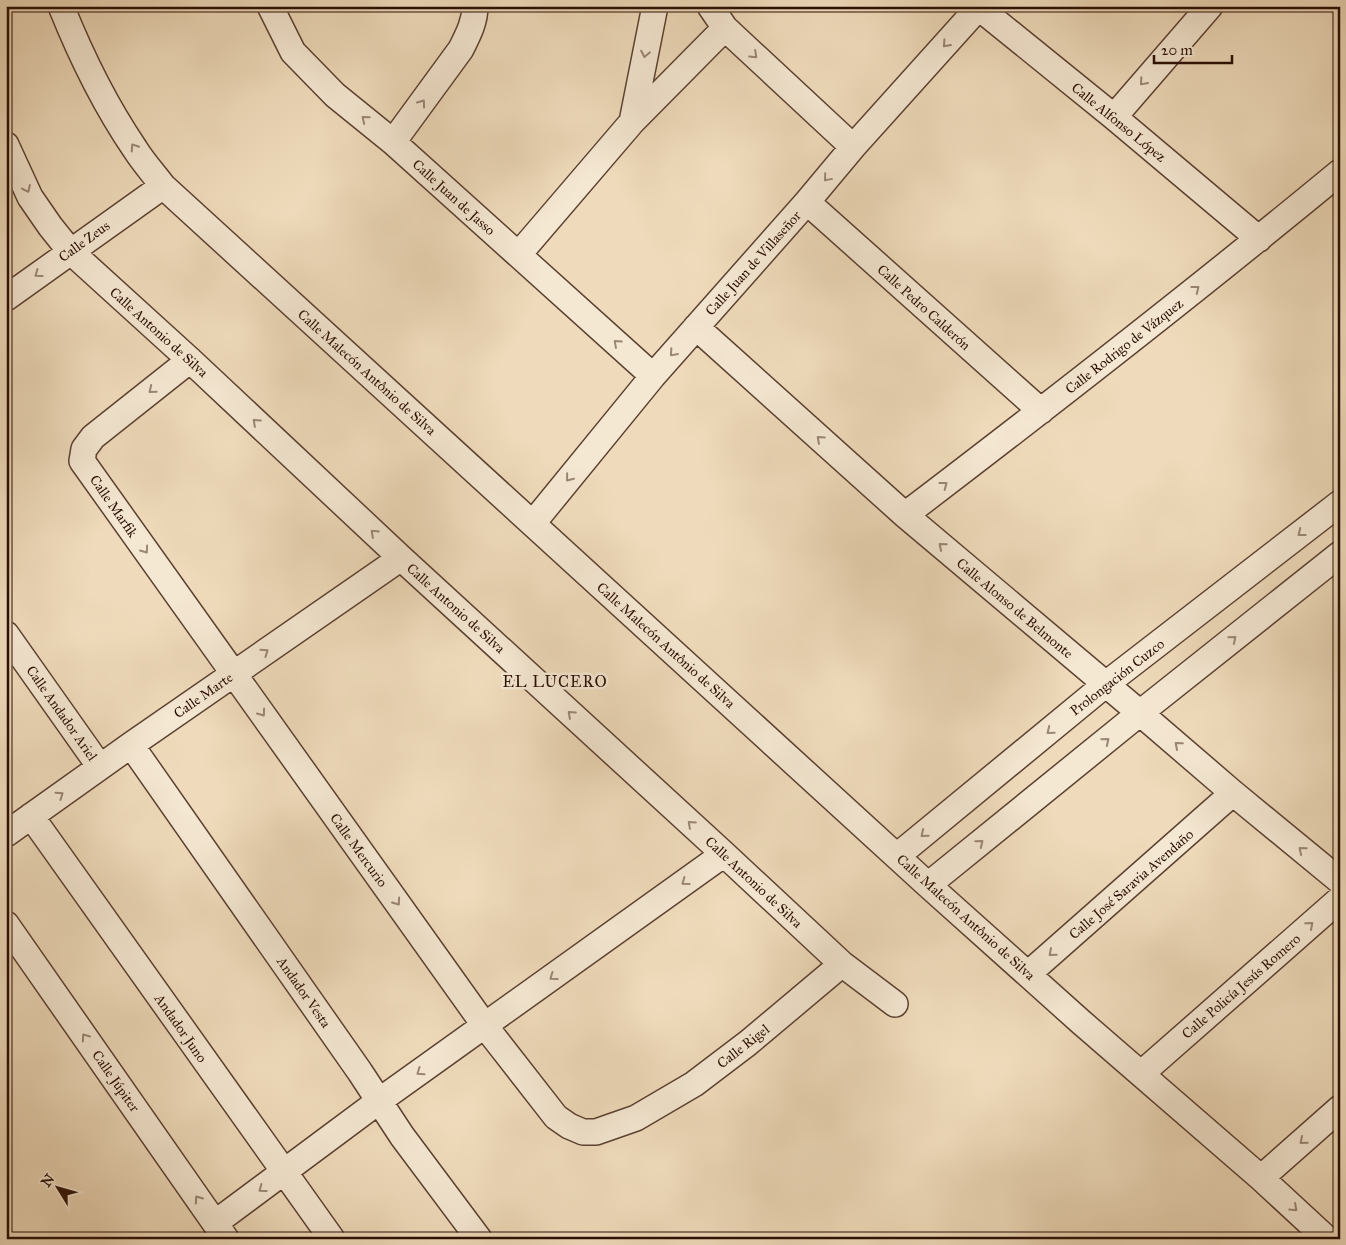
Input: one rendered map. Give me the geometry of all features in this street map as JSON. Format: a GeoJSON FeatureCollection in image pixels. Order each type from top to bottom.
{"type":"FeatureCollection","features":[{"type":"Feature","properties":{"kind":"street","name":"Calle Malecón Antônio de Silva"},"geometry":{"type":"LineString","coordinates":[[61,6],[77,47],[158,189],[533,522],[928,885],[1081,1022],[1261,1178],[1326,1239]]}},
{"type":"Feature","properties":{"kind":"street","name":"Calle Juan de Jasso"},"geometry":{"type":"LineString","coordinates":[[270,6],[293,52],[308,69],[335,95],[393,142],[519,254],[653,376]]}},
{"type":"Feature","properties":{"kind":"street"},"geometry":{"type":"LineString","coordinates":[[393,142],[460,49],[469,34],[475,16],[475,6]]}},
{"type":"Feature","properties":{"kind":"street"},"geometry":{"type":"LineString","coordinates":[[632,122],[655,6]]}},
{"type":"Feature","properties":{"kind":"street"},"geometry":{"type":"LineString","coordinates":[[710,6],[725,28],[853,147]]}},
{"type":"Feature","properties":{"kind":"street"},"geometry":{"type":"LineString","coordinates":[[1114,117],[1210,6]]}},
{"type":"Feature","properties":{"kind":"street","name":"Calle Alfonso López"},"geometry":{"type":"LineString","coordinates":[[978,7],[1114,117],[1259,239]]}},
{"type":"Feature","properties":{"kind":"street","name":"Calle Juan de Villaseñor"},"geometry":{"type":"LineString","coordinates":[[533,522],[653,376],[978,7]]}},
{"type":"Feature","properties":{"kind":"street"},"geometry":{"type":"LineString","coordinates":[[519,254],[632,122],[725,28]]}},
{"type":"Feature","properties":{"kind":"street","name":"Calle Antonio de Silva"},"geometry":{"type":"LineString","coordinates":[[6,144],[30,197],[50,226],[78,245],[190,360],[401,558],[842,964],[895,1004]]}},
{"type":"Feature","properties":{"kind":"street","name":"Calle Rodrigo de Vázquez"},"geometry":{"type":"LineString","coordinates":[[905,515],[1041,411],[1259,239],[1340,172]]}},
{"type":"Feature","properties":{"kind":"street","name":"Calle Zeus"},"geometry":{"type":"LineString","coordinates":[[6,298],[158,189]]}},
{"type":"Feature","properties":{"kind":"street","name":"Calle Pedro Calderón"},"geometry":{"type":"LineString","coordinates":[[807,202],[1041,411]]}},
{"type":"Feature","properties":{"kind":"street","name":"Calle Alonso de Belmonte"},"geometry":{"type":"LineString","coordinates":[[696,327],[905,515],[1233,793],[1340,881]]}},
{"type":"Feature","properties":{"kind":"street","name":"Calle Marfik"},"geometry":{"type":"LineString","coordinates":[[190,360],[93,438],[84,449],[82,461],[234,674]]}},
{"type":"Feature","properties":{"kind":"street","name":"Prolongación Cuzco"},"geometry":{"type":"LineString","coordinates":[[897,856],[1106,684],[1340,503]]}},
{"type":"Feature","properties":{"kind":"street"},"geometry":{"type":"LineString","coordinates":[[928,885],[1340,554]]}},
{"type":"Feature","properties":{"kind":"street","name":"Calle Marte"},"geometry":{"type":"LineString","coordinates":[[6,834],[401,558]]}},
{"type":"Feature","properties":{"kind":"street","name":"Calle Andador Ariel"},"geometry":{"type":"LineString","coordinates":[[6,634],[100,767]]}},
{"type":"Feature","properties":{"kind":"street","name":"Calle Mercurio"},"geometry":{"type":"LineString","coordinates":[[234,674],[485,1026],[556,1116],[569,1126],[583,1132],[596,1132],[636,1118]]}},
{"type":"Feature","properties":{"kind":"street","name":"Andador Vesta"},"geometry":{"type":"LineString","coordinates":[[131,745],[402,1136],[479,1239]]}},
{"type":"Feature","properties":{"kind":"street","name":"Calle José Saravia Avendaño"},"geometry":{"type":"LineString","coordinates":[[1028,974],[1233,793]]}},
{"type":"Feature","properties":{"kind":"street","name":"Andador Juno"},"geometry":{"type":"LineString","coordinates":[[31,816],[332,1239]]}},
{"type":"Feature","properties":{"kind":"street"},"geometry":{"type":"LineString","coordinates":[[220,1231],[284,1173],[379,1101],[724,854]]}},
{"type":"Feature","properties":{"kind":"street","name":"Calle Policía Jesús Romero"},"geometry":{"type":"LineString","coordinates":[[1142,1073],[1340,899]]}},
{"type":"Feature","properties":{"kind":"street","name":"Calle Júpiter"},"geometry":{"type":"LineString","coordinates":[[6,924],[220,1231]]}},
{"type":"Feature","properties":{"kind":"street","name":"Calle Rigel"},"geometry":{"type":"LineString","coordinates":[[636,1118],[702,1078],[748,1043],[842,964]]}},
{"type":"Feature","properties":{"kind":"street"},"geometry":{"type":"LineString","coordinates":[[1261,1178],[1340,1108]]}},
{"type":"Feature","properties":{"kind":"district","name":"EL LUCERO"},"geometry":{"type":"Point","coordinates":[555,681]}}]}
